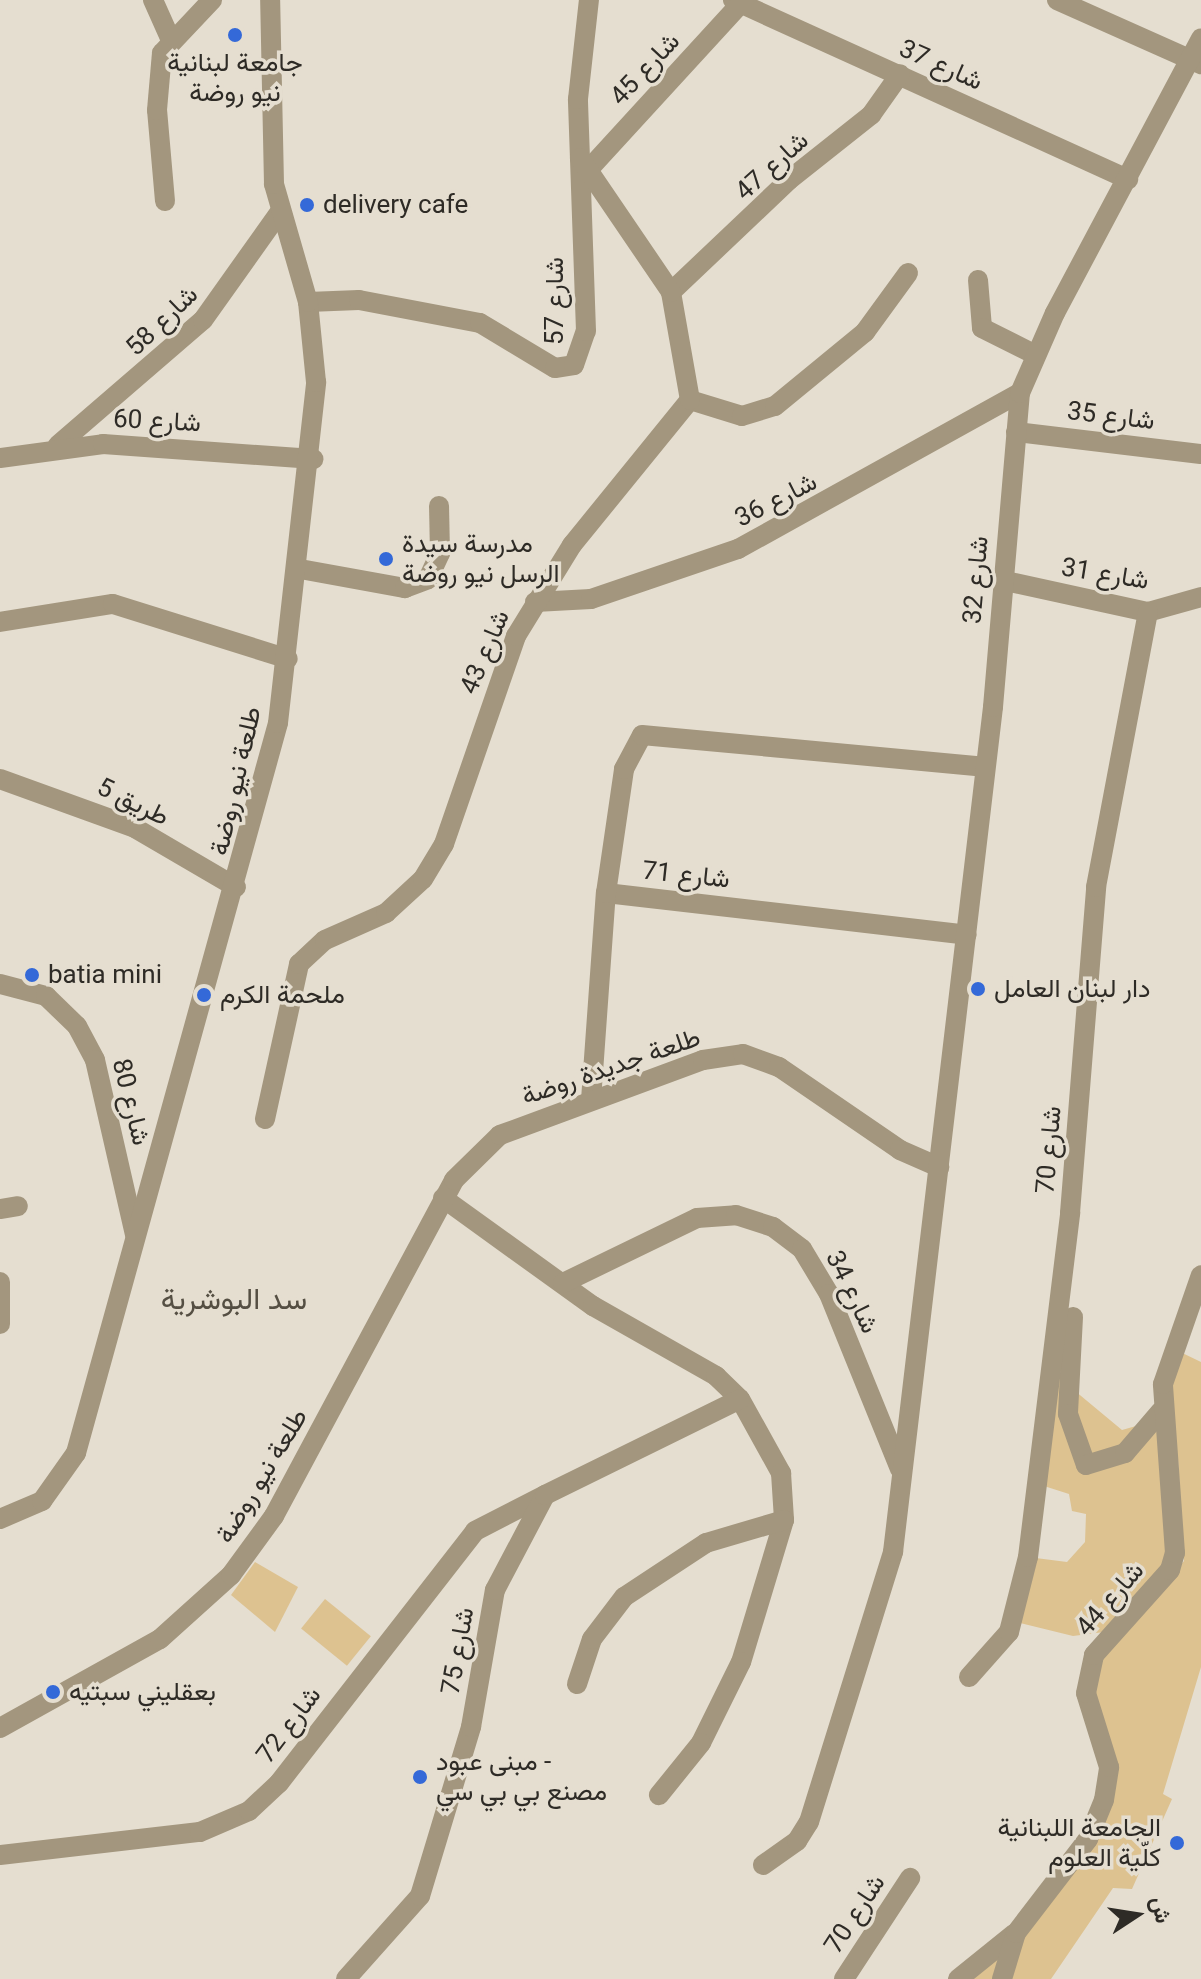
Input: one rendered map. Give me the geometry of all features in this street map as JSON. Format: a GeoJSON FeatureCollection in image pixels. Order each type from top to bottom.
{"type":"FeatureCollection","features":[{"type":"Feature","properties":{"kind":"street"},"geometry":{"type":"LineString","coordinates":[[153,0],[170,38],[157,110],[165,201]]}},
{"type":"Feature","properties":{"kind":"street"},"geometry":{"type":"LineString","coordinates":[[170,38],[212,0]]}},
{"type":"Feature","properties":{"kind":"street","name":"طلعة نيو روضة"},"geometry":{"type":"LineString","coordinates":[[0,1519],[42,1501],[76,1453],[236,887],[288,659],[313,459],[316,382],[308,302],[279,213],[270,0]]}},
{"type":"Feature","properties":{"kind":"street","name":"شارع 57"},"geometry":{"type":"LineString","coordinates":[[308,302],[359,300],[480,323],[544,363],[574,365],[586,331],[584,163],[589,0]]}},
{"type":"Feature","properties":{"kind":"street"},"geometry":{"type":"LineString","coordinates":[[1057,0],[1196,61]]}},
{"type":"Feature","properties":{"kind":"street","name":"شارع 45"},"geometry":{"type":"LineString","coordinates":[[584,163],[739,1]]}},
{"type":"Feature","properties":{"kind":"street","name":"شارع 37"},"geometry":{"type":"LineString","coordinates":[[739,1],[1128,179]]}},
{"type":"Feature","properties":{"kind":"street","name":"شارع 32"},"geometry":{"type":"LineString","coordinates":[[939,1167],[967,935],[1020,393],[1036,355],[1128,179],[1196,61],[1201,38]]}},
{"type":"Feature","properties":{"kind":"street","name":"شارع 47"},"geometry":{"type":"LineString","coordinates":[[671,292],[789,180],[871,115],[900,74]]}},
{"type":"Feature","properties":{"kind":"street"},"geometry":{"type":"LineString","coordinates":[[584,163],[671,292],[690,400],[742,416],[775,406],[865,332],[908,273]]}},
{"type":"Feature","properties":{"kind":"street","name":"شارع 58"},"geometry":{"type":"LineString","coordinates":[[58,445],[203,320],[279,213]]}},
{"type":"Feature","properties":{"kind":"street"},"geometry":{"type":"LineString","coordinates":[[978,280],[982,328],[1036,355]]}},
{"type":"Feature","properties":{"kind":"street","name":"شارع 36"},"geometry":{"type":"LineString","coordinates":[[535,602],[591,599],[738,549],[1020,393]]}},
{"type":"Feature","properties":{"kind":"street","name":"شارع 43"},"geometry":{"type":"LineString","coordinates":[[265,1119],[299,964],[325,940],[386,913],[423,879],[454,815],[499,673],[535,602],[690,400]]}},
{"type":"Feature","properties":{"kind":"street","name":"شارع 35"},"geometry":{"type":"LineString","coordinates":[[1016,432],[1201,454]]}},
{"type":"Feature","properties":{"kind":"street","name":"شارع 60"},"geometry":{"type":"LineString","coordinates":[[0,458],[58,445],[313,459]]}},
{"type":"Feature","properties":{"kind":"street"},"geometry":{"type":"LineString","coordinates":[[300,569],[405,588],[428,579],[440,553],[439,506]]}},
{"type":"Feature","properties":{"kind":"street","name":"شارع 31"},"geometry":{"type":"LineString","coordinates":[[1001,580],[1148,612],[1201,597]]}},
{"type":"Feature","properties":{"kind":"street"},"geometry":{"type":"LineString","coordinates":[[0,622],[113,604],[288,659]]}},
{"type":"Feature","properties":{"kind":"street","name":"شارع 70"},"geometry":{"type":"LineString","coordinates":[[969,1677],[1009,1632],[1028,1557],[1070,1213],[1096,887],[1148,612]]}},
{"type":"Feature","properties":{"kind":"street"},"geometry":{"type":"LineString","coordinates":[[606,893],[624,769],[642,735],[984,767]]}},
{"type":"Feature","properties":{"kind":"street","name":"طريق 5"},"geometry":{"type":"LineString","coordinates":[[0,779],[123,822],[236,887]]}},
{"type":"Feature","properties":{"kind":"street","name":"شارع 71"},"geometry":{"type":"LineString","coordinates":[[591,1100],[606,893],[967,935]]}},
{"type":"Feature","properties":{"kind":"street","name":"شارع 80"},"geometry":{"type":"LineString","coordinates":[[0,984],[46,996],[77,1026],[95,1060],[135,1237]]}},
{"type":"Feature","properties":{"kind":"street","name":"طلعة جديدة روضة"},"geometry":{"type":"LineString","coordinates":[[443,1198],[500,1135],[703,1060],[743,1054],[779,1067],[900,1150],[939,1167]]}},
{"type":"Feature","properties":{"kind":"street","name":"شارع 34"},"geometry":{"type":"LineString","coordinates":[[763,1865],[788,1850],[809,1822],[841,1734],[890,1566],[939,1167]]}},
{"type":"Feature","properties":{"kind":"street"},"geometry":{"type":"LineString","coordinates":[[443,1198],[563,1283],[716,1376],[740,1399],[781,1473],[784,1520],[741,1662],[701,1743],[659,1795]]}},
{"type":"Feature","properties":{"kind":"street","name":"طلعة نيو روضة"},"geometry":{"type":"LineString","coordinates":[[0,1728],[160,1639],[231,1575],[288,1491],[443,1198]]}},
{"type":"Feature","properties":{"kind":"street","name":"شارع 34"},"geometry":{"type":"LineString","coordinates":[[563,1283],[697,1218],[736,1215],[773,1227],[802,1249],[829,1294],[900,1469]]}},
{"type":"Feature","properties":{"kind":"street","name":"شارع 44"},"geometry":{"type":"LineString","coordinates":[[1002,1979],[1016,1933],[1088,1839],[1104,1800],[1109,1767],[1086,1693],[1094,1655],[1170,1570],[1175,1553],[1161,1411],[1168,1364],[1201,1275]]}},
{"type":"Feature","properties":{"kind":"street"},"geometry":{"type":"LineString","coordinates":[[0,1282],[0,1324]]}},
{"type":"Feature","properties":{"kind":"street"},"geometry":{"type":"LineString","coordinates":[[1073,1317],[1068,1414],[1086,1465],[1125,1453],[1161,1411]]}},
{"type":"Feature","properties":{"kind":"street"},"geometry":{"type":"LineString","coordinates":[[714,1412],[716,1376]]}},
{"type":"Feature","properties":{"kind":"street"},"geometry":{"type":"LineString","coordinates":[[545,1495],[740,1399]]}},
{"type":"Feature","properties":{"kind":"street","name":"شارع 72"},"geometry":{"type":"LineString","coordinates":[[0,1855],[200,1832],[249,1811],[475,1531],[545,1495]]}},
{"type":"Feature","properties":{"kind":"street","name":"شارع 75"},"geometry":{"type":"LineString","coordinates":[[346,1979],[420,1896],[471,1727],[495,1590],[545,1495]]}},
{"type":"Feature","properties":{"kind":"street"},"geometry":{"type":"LineString","coordinates":[[577,1684],[592,1639],[624,1597],[706,1543],[784,1520]]}},
{"type":"Feature","properties":{"kind":"street","name":"شارع 70"},"geometry":{"type":"LineString","coordinates":[[844,1979],[910,1878]]}},
{"type":"Feature","properties":{"kind":"street"},"geometry":{"type":"LineString","coordinates":[[958,1979],[1016,1933]]}},
{"type":"Feature","properties":{"kind":"shaded area"},"geometry":{"type":"Polygon","coordinates":[[[1174,1349],[1201,1362],[1201,1667],[1163,1794],[1172,1799],[1132,1889],[1113,1888],[1051,1979],[961,1979],[1021,1936],[1097,1823],[1100,1753],[1079,1700],[1098,1658],[1184,1561],[1178,1459],[1167,1455],[1171,1558],[1104,1632],[1073,1636],[1016,1622],[1028,1557],[1067,1562],[1085,1542],[1086,1514],[1072,1511],[1069,1494],[1044,1486],[1051,1371],[1122,1430],[1157,1420],[1174,1349]]]}},
{"type":"Feature","properties":{"kind":"shaded area"},"geometry":{"type":"Polygon","coordinates":[[[255,1562],[298,1587],[275,1632],[231,1595],[255,1562]]]}},
{"type":"Feature","properties":{"kind":"shaded area"},"geometry":{"type":"Polygon","coordinates":[[[325,1599],[371,1636],[347,1666],[301,1629],[325,1599]]]}},
{"type":"Feature","properties":{"kind":"place","name":"جامعة لبنانية نيو روضة"},"geometry":{"type":"Point","coordinates":[235,35]}},
{"type":"Feature","properties":{"kind":"place","name":"delivery cafe"},"geometry":{"type":"Point","coordinates":[307,205]}},
{"type":"Feature","properties":{"kind":"place","name":"مدرسة سيدة الرسل نيو روضة"},"geometry":{"type":"Point","coordinates":[386,559]}},
{"type":"Feature","properties":{"kind":"place","name":"batia mini"},"geometry":{"type":"Point","coordinates":[32,975]}},
{"type":"Feature","properties":{"kind":"place","name":"دار لبنان العامل"},"geometry":{"type":"Point","coordinates":[978,989]}},
{"type":"Feature","properties":{"kind":"place","name":"ملحمة الكرم"},"geometry":{"type":"Point","coordinates":[204,995]}},
{"type":"Feature","properties":{"kind":"place","name":"بعقليني سبتيه"},"geometry":{"type":"Point","coordinates":[53,1692]}},
{"type":"Feature","properties":{"kind":"place","name":"مبنى عبود - مصنع بي بي سي"},"geometry":{"type":"Point","coordinates":[420,1777]}},
{"type":"Feature","properties":{"kind":"place","name":"الجامعة اللبنانية كلّية العلوم"},"geometry":{"type":"Point","coordinates":[1177,1843]}},
{"type":"Feature","properties":{"kind":"district","name":"سد البوشرية"},"geometry":{"type":"Point","coordinates":[234,1299]}}]}
